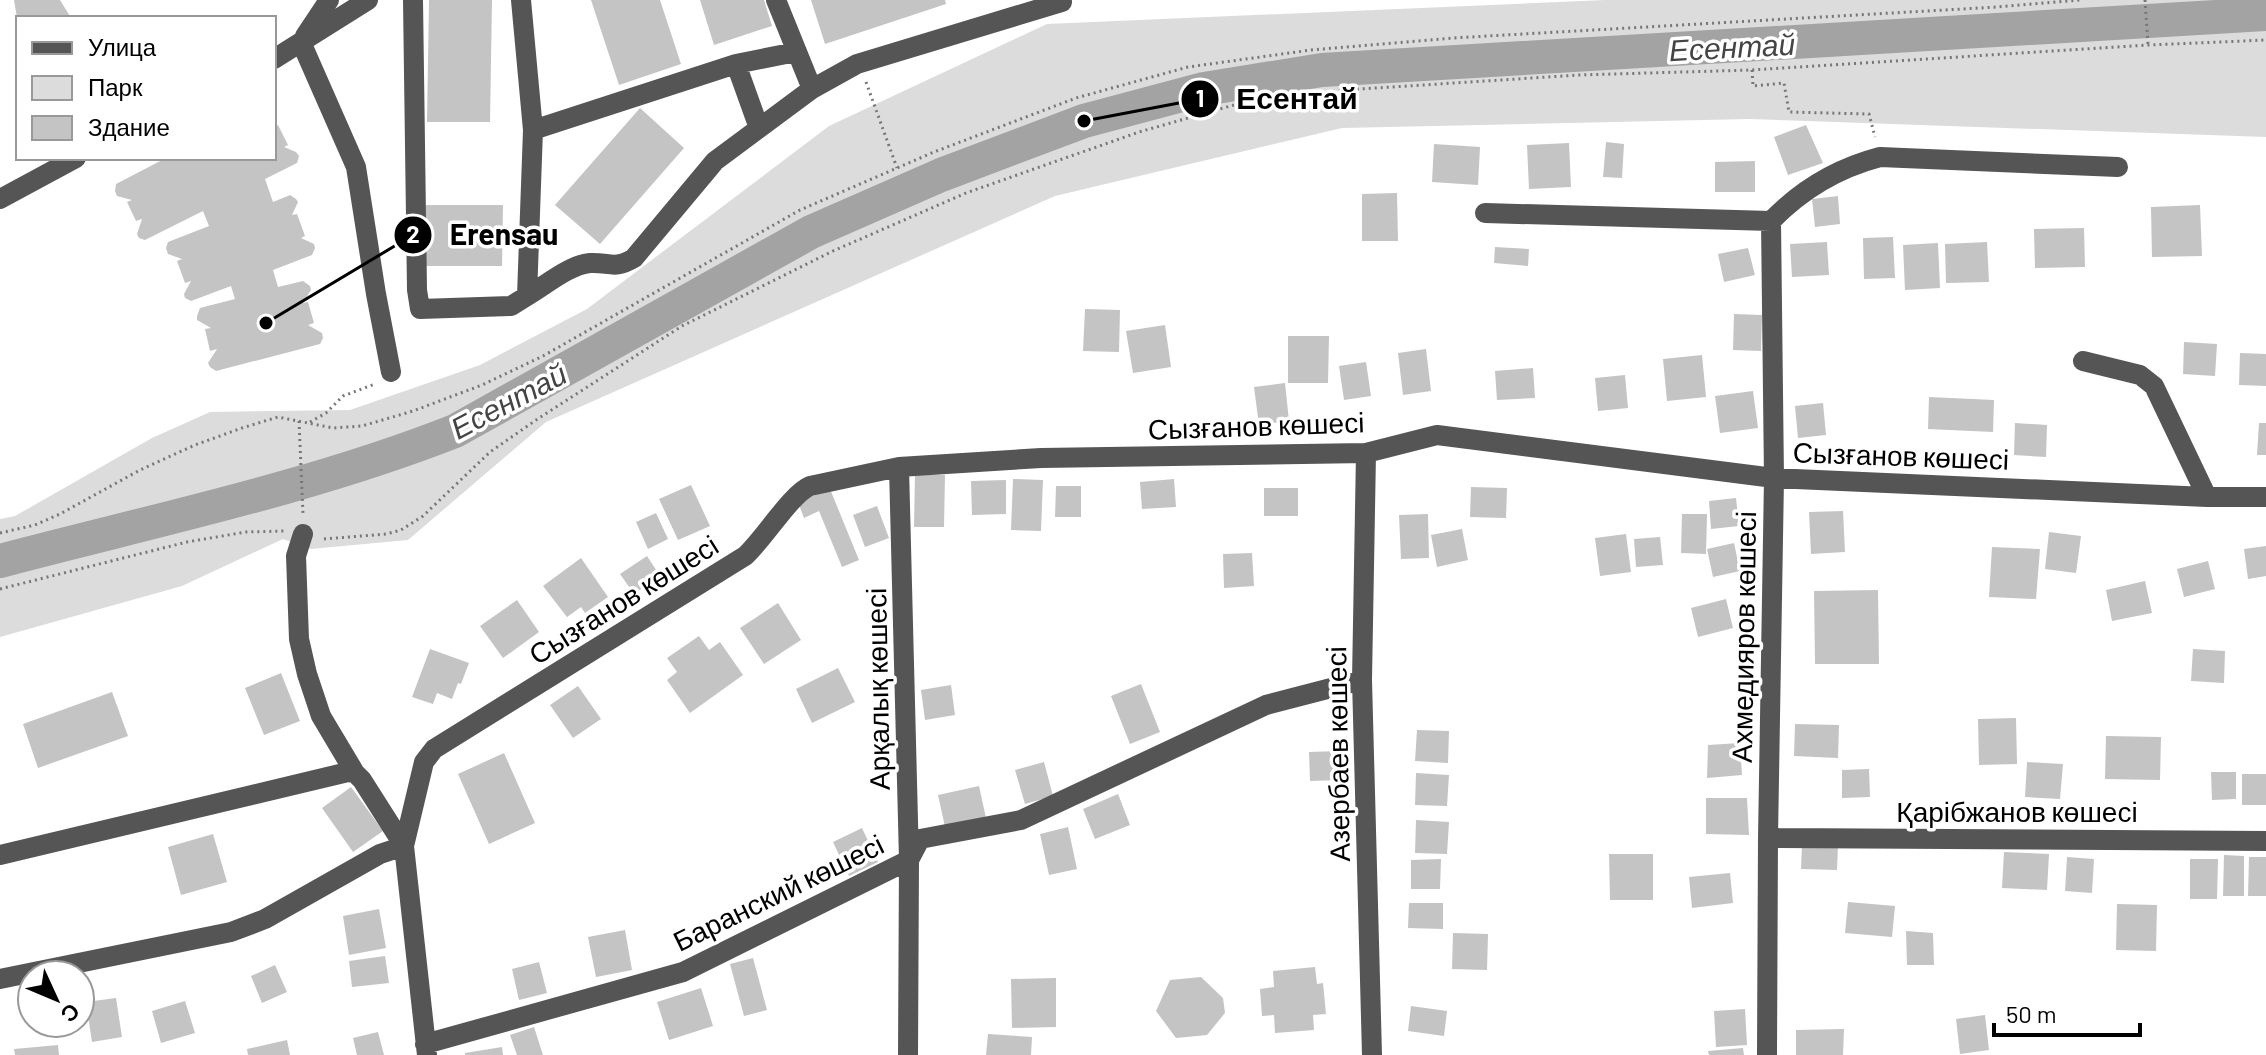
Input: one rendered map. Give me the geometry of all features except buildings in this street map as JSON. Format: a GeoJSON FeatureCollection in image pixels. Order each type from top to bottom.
{"type":"FeatureCollection","features":[{"type":"Feature","properties":{"kind":"street"},"geometry":{"type":"LineString","coordinates":[[301,42],[329,0]]}},
{"type":"Feature","properties":{"kind":"street"},"geometry":{"type":"LineString","coordinates":[[276,58],[368,0]]}},
{"type":"Feature","properties":{"kind":"street"},"geometry":{"type":"LineString","coordinates":[[413,0],[417,290],[420,309],[511,306],[574,268],[589,263],[622,266],[634,258],[715,161],[812,89],[857,64],[1062,1]]}},
{"type":"Feature","properties":{"kind":"street"},"geometry":{"type":"LineString","coordinates":[[521,0],[533,130],[527,296]]}},
{"type":"Feature","properties":{"kind":"street"},"geometry":{"type":"LineString","coordinates":[[776,0],[812,89]]}},
{"type":"Feature","properties":{"kind":"street"},"geometry":{"type":"LineString","coordinates":[[301,42],[356,167],[391,372]]}},
{"type":"Feature","properties":{"kind":"street"},"geometry":{"type":"LineString","coordinates":[[533,130],[736,64],[796,52]]}},
{"type":"Feature","properties":{"kind":"street"},"geometry":{"type":"LineString","coordinates":[[736,64],[759,128]]}},
{"type":"Feature","properties":{"kind":"street"},"geometry":{"type":"LineString","coordinates":[[1485,213],[1771,221],[1803,192],[1825,179],[1845,168],[1880,157],[2118,167]]}},
{"type":"Feature","properties":{"kind":"street"},"geometry":{"type":"LineString","coordinates":[[0,199],[72,160]]}},
{"type":"Feature","properties":{"kind":"street","name":"Ахмедияров көшесі"},"geometry":{"type":"LineString","coordinates":[[1767,1055],[1774,478],[1771,221]]}},
{"type":"Feature","properties":{"kind":"street"},"geometry":{"type":"LineString","coordinates":[[2083,361],[2140,375],[2154,386],[2207,497]]}},
{"type":"Feature","properties":{"kind":"street","name":"Сызғанов көшесі"},"geometry":{"type":"LineString","coordinates":[[404,846],[424,762],[434,749],[745,556],[804,489],[899,467],[1041,458],[1366,453],[1437,435],[1774,478],[2266,497]]}},
{"type":"Feature","properties":{"kind":"street","name":"Азербаев көшесі"},"geometry":{"type":"LineString","coordinates":[[1366,453],[1362,680],[1372,1055]]}},
{"type":"Feature","properties":{"kind":"street","name":"Арқалық көшесі"},"geometry":{"type":"LineString","coordinates":[[899,467],[909,860],[908,1055]]}},
{"type":"Feature","properties":{"kind":"street"},"geometry":{"type":"LineString","coordinates":[[303,534],[296,556],[299,639],[307,674],[321,716],[404,846],[426,1049]]}},
{"type":"Feature","properties":{"kind":"street","name":"Баранский көшесі"},"geometry":{"type":"LineString","coordinates":[[426,1049],[683,972],[909,860],[920,839],[1021,820],[1266,705],[1362,680]]}},
{"type":"Feature","properties":{"kind":"street"},"geometry":{"type":"LineString","coordinates":[[0,855],[348,772],[355,773]]}},
{"type":"Feature","properties":{"kind":"street","name":"Қарібжанов көшесі"},"geometry":{"type":"LineString","coordinates":[[1768,838],[2266,841]]}},
{"type":"Feature","properties":{"kind":"street"},"geometry":{"type":"LineString","coordinates":[[0,979],[231,932],[265,919],[380,854],[404,846]]}},
{"type":"Feature","properties":{"kind":"path"},"geometry":{"type":"LineString","coordinates":[[0,533],[35,525],[60,514],[140,470],[195,445],[278,417],[333,428],[362,426],[482,385],[543,356],[800,210],[897,168],[1076,98],[1188,67],[1311,50],[1453,38],[2080,0]]}},
{"type":"Feature","properties":{"kind":"path"},"geometry":{"type":"LineString","coordinates":[[2145,0],[2148,45]]}},
{"type":"Feature","properties":{"kind":"path"},"geometry":{"type":"LineString","coordinates":[[0,589],[187,542],[246,532],[280,530],[316,539],[401,530],[423,516],[490,452],[682,326],[833,251],[966,193],[1139,132],[1248,101],[1345,90],[1579,75],[1752,70],[2266,40]]}},
{"type":"Feature","properties":{"kind":"path"},"geometry":{"type":"LineString","coordinates":[[857,64],[897,168]]}},
{"type":"Feature","properties":{"kind":"path"},"geometry":{"type":"LineString","coordinates":[[1752,70],[1753,86],[1784,83],[1789,112],[1869,114],[1880,157]]}},
{"type":"Feature","properties":{"kind":"path"},"geometry":{"type":"LineString","coordinates":[[309,422],[326,413],[343,396],[375,385],[391,372]]}},
{"type":"Feature","properties":{"kind":"path"},"geometry":{"type":"LineString","coordinates":[[299,420],[302,509]]}},
{"type":"Feature","properties":{"kind":"green space"},"geometry":{"type":"Polygon","coordinates":[[[1605,0],[2266,0],[2266,137],[1749,119],[1342,128],[1055,196],[546,422],[408,540],[311,549],[283,539],[182,586],[0,637],[0,519],[15,516],[152,438],[210,412],[350,410],[480,365],[587,309],[829,126],[1047,24],[1605,0]]]}},
{"type":"Feature","properties":{"kind":"waterway","name":"Есентай"},"geometry":{"type":"LineString","coordinates":[[0,561],[287,487],[455,431],[811,232],[941,175],[1084,121],[1204,89],[1322,70],[2266,14]]}},
{"type":"Feature","properties":{"kind":"place","name":"Есентай"},"geometry":{"type":"Point","coordinates":[1084,121]}},
{"type":"Feature","properties":{"kind":"place","name":"Erensau"},"geometry":{"type":"Point","coordinates":[266,323]}}]}
